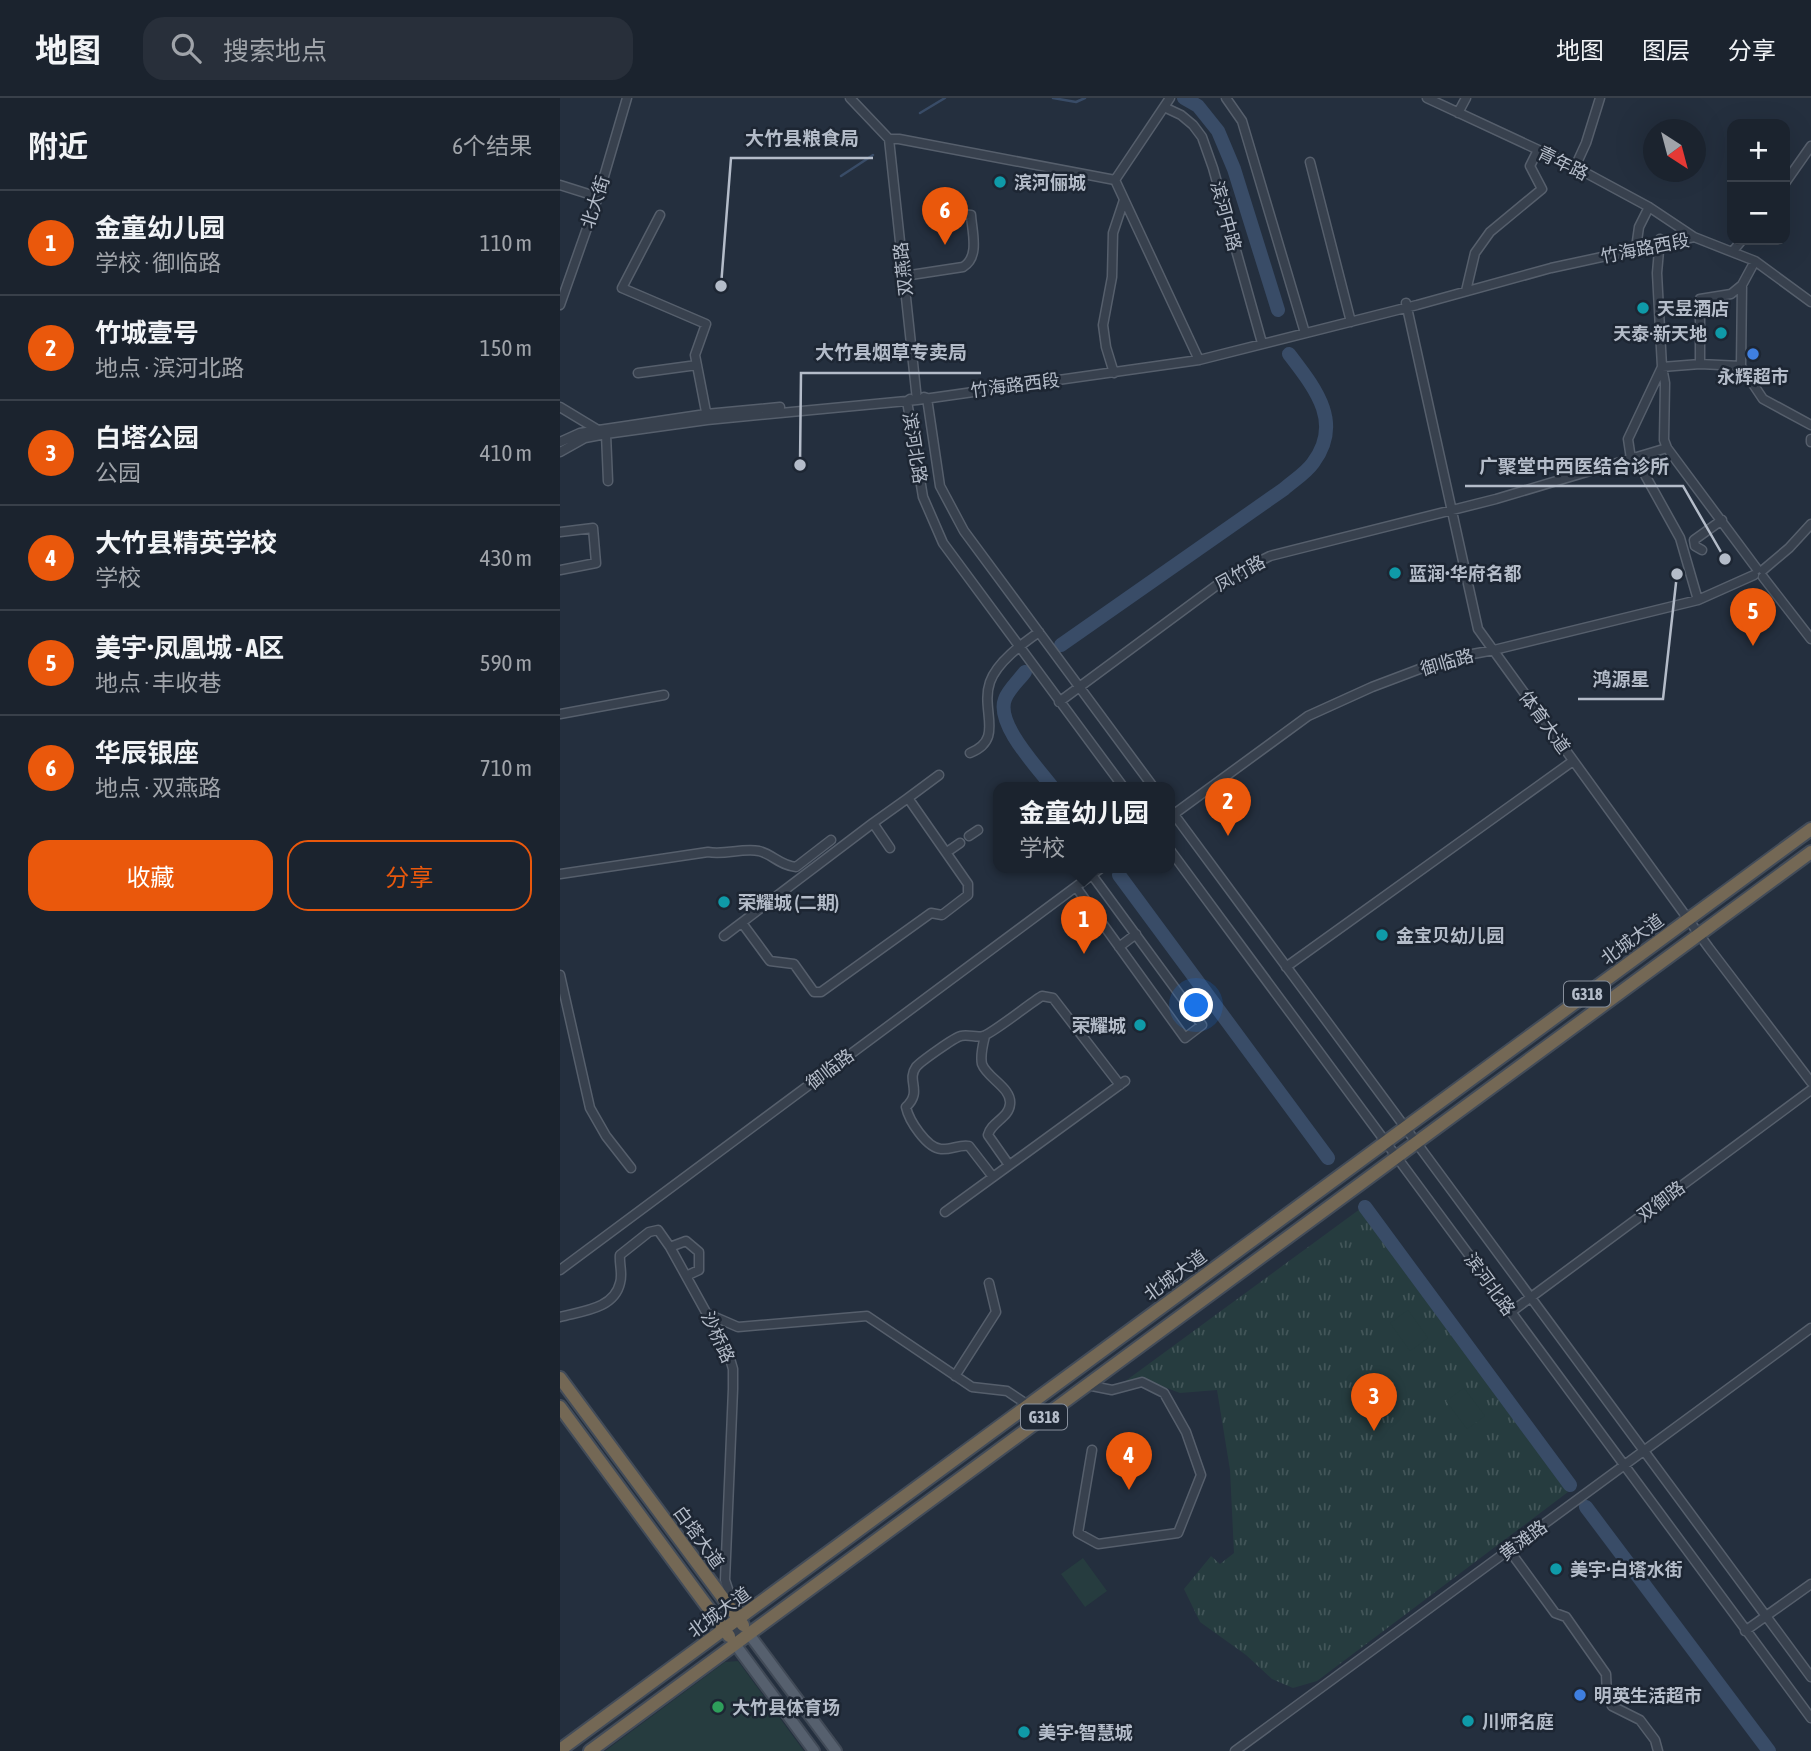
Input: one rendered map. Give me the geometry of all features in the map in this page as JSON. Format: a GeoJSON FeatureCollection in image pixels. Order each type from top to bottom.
{"type":"FeatureCollection","features":[{"type":"Feature","properties":{"kind":"highway","name":"北城大道"},"geometry":{"type":"LineString","coordinates":[[560,1750],[1811,829]]}},
{"type":"Feature","properties":{"kind":"highway","name":"北城大道"},"geometry":{"type":"LineString","coordinates":[[590,1751],[1811,852]]}},
{"type":"Feature","properties":{"kind":"highway","name":"白塔大道"},"geometry":{"type":"LineString","coordinates":[[560,1378],[750,1634]]}},
{"type":"Feature","properties":{"kind":"highway","name":"白塔大道"},"geometry":{"type":"LineString","coordinates":[[560,1407],[735,1644]]}},
{"type":"Feature","properties":{"kind":"main road","name":"白塔大道"},"geometry":{"type":"LineString","coordinates":[[750,1634],[836,1751]]}},
{"type":"Feature","properties":{"kind":"main road","name":"白塔大道"},"geometry":{"type":"LineString","coordinates":[[735,1644],[814,1751]]}},
{"type":"Feature","properties":{"kind":"street","name":"北大街"},"geometry":{"type":"LineString","coordinates":[[560,305],[598,197],[627,98]]}},
{"type":"Feature","properties":{"kind":"street"},"geometry":{"type":"LineString","coordinates":[[850,98],[889,139],[1115,180]]}},
{"type":"Feature","properties":{"kind":"street"},"geometry":{"type":"LineString","coordinates":[[1115,180],[1170,98]]}},
{"type":"Feature","properties":{"kind":"street"},"geometry":{"type":"LineString","coordinates":[[1226,98],[1242,121],[1304,331]]}},
{"type":"Feature","properties":{"kind":"street","name":"青年路"},"geometry":{"type":"LineString","coordinates":[[1427,98],[1574,167],[1649,207],[1691,235]]}},
{"type":"Feature","properties":{"kind":"street"},"geometry":{"type":"LineString","coordinates":[[1458,113],[1466,98]]}},
{"type":"Feature","properties":{"kind":"street"},"geometry":{"type":"LineString","coordinates":[[1574,167],[1590,132],[1600,98]]}},
{"type":"Feature","properties":{"kind":"street","name":"滨河中路"},"geometry":{"type":"LineString","coordinates":[[1164,107],[1193,124],[1202,137],[1213,167],[1261,341]]}},
{"type":"Feature","properties":{"kind":"street","name":"双燕路"},"geometry":{"type":"LineString","coordinates":[[889,139],[917,397]]}},
{"type":"Feature","properties":{"kind":"street"},"geometry":{"type":"LineString","coordinates":[[1786,182],[1811,146]]}},
{"type":"Feature","properties":{"kind":"street"},"geometry":{"type":"LineString","coordinates":[[1467,288],[1475,253],[1490,232],[1542,189],[1530,166],[1538,150]]}},
{"type":"Feature","properties":{"kind":"street"},"geometry":{"type":"LineString","coordinates":[[1310,162],[1351,319]]}},
{"type":"Feature","properties":{"kind":"street"},"geometry":{"type":"LineString","coordinates":[[1115,180],[1198,357]]}},
{"type":"Feature","properties":{"kind":"street"},"geometry":{"type":"LineString","coordinates":[[560,185],[598,197]]}},
{"type":"Feature","properties":{"kind":"street"},"geometry":{"type":"LineString","coordinates":[[1114,371],[1105,347],[1103,325],[1112,277],[1113,233],[1125,200]]}},
{"type":"Feature","properties":{"kind":"street"},"geometry":{"type":"LineString","coordinates":[[1636,246],[1639,227],[1649,207]]}},
{"type":"Feature","properties":{"kind":"street"},"geometry":{"type":"LineString","coordinates":[[904,276],[968,264],[974,257],[971,215],[958,214]]}},
{"type":"Feature","properties":{"kind":"street"},"geometry":{"type":"LineString","coordinates":[[660,215],[622,288],[706,324],[695,355],[707,417]]}},
{"type":"Feature","properties":{"kind":"street","name":"竹海路西段"},"geometry":{"type":"LineString","coordinates":[[927,398],[1198,357],[1636,246],[1691,235],[1755,261],[1811,302]]}},
{"type":"Feature","properties":{"kind":"street"},"geometry":{"type":"LineString","coordinates":[[1660,241],[1657,274],[1665,383],[1664,440],[1667,448],[1811,639]]}},
{"type":"Feature","properties":{"kind":"street"},"geometry":{"type":"LineString","coordinates":[[1733,251],[1738,245]]}},
{"type":"Feature","properties":{"kind":"street"},"geometry":{"type":"LineString","coordinates":[[1700,364],[1700,299],[1731,294],[1742,285],[1755,261]]}},
{"type":"Feature","properties":{"kind":"street"},"geometry":{"type":"LineString","coordinates":[[1742,285],[1741,366],[1763,399],[1811,425]]}},
{"type":"Feature","properties":{"kind":"street","name":"体育大道"},"geometry":{"type":"LineString","coordinates":[[1406,305],[1478,629],[1699,934],[1811,1082]]}},
{"type":"Feature","properties":{"kind":"street"},"geometry":{"type":"LineString","coordinates":[[1662,367],[1700,364],[1741,366]]}},
{"type":"Feature","properties":{"kind":"street"},"geometry":{"type":"LineString","coordinates":[[638,373],[696,365]]}},
{"type":"Feature","properties":{"kind":"street"},"geometry":{"type":"LineString","coordinates":[[1662,367],[1628,439],[1633,458],[1680,538],[1698,600]]}},
{"type":"Feature","properties":{"kind":"street","name":"竹海路西段"},"geometry":{"type":"LineString","coordinates":[[560,442],[580,433],[707,417],[917,397],[1114,371]]}},
{"type":"Feature","properties":{"kind":"street","name":"滨河北路"},"geometry":{"type":"LineString","coordinates":[[1119,782],[943,543],[923,497],[907,401],[917,397],[927,398],[940,486],[964,531],[1150,782]]}},
{"type":"Feature","properties":{"kind":"street","name":"竹海路西段"},"geometry":{"type":"LineString","coordinates":[[707,417],[907,401]]}},
{"type":"Feature","properties":{"kind":"street"},"geometry":{"type":"LineString","coordinates":[[560,407],[602,432],[608,481]]}},
{"type":"Feature","properties":{"kind":"street","name":"竹海路西段"},"geometry":{"type":"LineString","coordinates":[[560,452],[602,432]]}},
{"type":"Feature","properties":{"kind":"street","name":"凤竹路"},"geometry":{"type":"LineString","coordinates":[[1059,702],[1228,577],[1270,556],[1452,510],[1667,448]]}},
{"type":"Feature","properties":{"kind":"street"},"geometry":{"type":"LineString","coordinates":[[1680,538],[1694,540],[1721,520]]}},
{"type":"Feature","properties":{"kind":"street","name":"御临路"},"geometry":{"type":"LineString","coordinates":[[1175,811],[1308,716],[1372,687],[1446,659],[1698,600],[1759,573],[1789,548],[1811,524]]}},
{"type":"Feature","properties":{"kind":"street"},"geometry":{"type":"LineString","coordinates":[[560,532],[593,528],[596,563],[560,570]]}},
{"type":"Feature","properties":{"kind":"street"},"geometry":{"type":"LineString","coordinates":[[1694,540],[1695,546],[1702,550]]}},
{"type":"Feature","properties":{"kind":"street"},"geometry":{"type":"LineString","coordinates":[[970,754],[986,745],[989,738],[986,699],[990,680],[1021,648],[1040,634]]}},
{"type":"Feature","properties":{"kind":"street"},"geometry":{"type":"LineString","coordinates":[[560,715],[664,695]]}},
{"type":"Feature","properties":{"kind":"street"},"geometry":{"type":"LineString","coordinates":[[1286,967],[1573,761]]}},
{"type":"Feature","properties":{"kind":"street"},"geometry":{"type":"LineString","coordinates":[[724,936],[939,775]]}},
{"type":"Feature","properties":{"kind":"street"},"geometry":{"type":"LineString","coordinates":[[742,923],[770,961],[794,964],[814,992],[821,992],[931,913],[942,915],[968,895],[968,884],[908,798]]}},
{"type":"Feature","properties":{"kind":"street","name":"滨河北路"},"geometry":{"type":"LineString","coordinates":[[1175,819],[1811,1677]]}},
{"type":"Feature","properties":{"kind":"street"},"geometry":{"type":"LineString","coordinates":[[873,823],[891,848]]}},
{"type":"Feature","properties":{"kind":"street"},"geometry":{"type":"LineString","coordinates":[[969,836],[978,830]]}},
{"type":"Feature","properties":{"kind":"street"},"geometry":{"type":"LineString","coordinates":[[560,874],[708,852],[719,854],[748,850],[765,852],[781,863],[796,867],[831,840]]}},
{"type":"Feature","properties":{"kind":"street"},"geometry":{"type":"LineString","coordinates":[[947,852],[960,843]]}},
{"type":"Feature","properties":{"kind":"street","name":"滨河北路"},"geometry":{"type":"LineString","coordinates":[[1175,857],[1811,1718]]}},
{"type":"Feature","properties":{"kind":"street","name":"御临路"},"geometry":{"type":"LineString","coordinates":[[560,1270],[1095,873]]}},
{"type":"Feature","properties":{"kind":"street"},"geometry":{"type":"LineString","coordinates":[[1076,887],[1185,1038],[1202,1025],[1136,934],[1097,873]]}},
{"type":"Feature","properties":{"kind":"street"},"geometry":{"type":"LineString","coordinates":[[1119,947],[1136,934]]}},
{"type":"Feature","properties":{"kind":"street"},"geometry":{"type":"LineString","coordinates":[[560,975],[590,1108],[606,1136],[631,1168]]}},
{"type":"Feature","properties":{"kind":"street"},"geometry":{"type":"LineString","coordinates":[[945,1212],[1122,1083],[1053,998],[1042,996],[1034,1000],[985,1036],[960,1036],[916,1068],[913,1078],[916,1092],[913,1101],[906,1107],[908,1115],[933,1147],[942,1149],[964,1144],[969,1146],[993,1177]]}},
{"type":"Feature","properties":{"kind":"street"},"geometry":{"type":"LineString","coordinates":[[985,1036],[982,1065],[1008,1095],[1011,1104],[1007,1112],[990,1127],[988,1135],[1009,1165]]}},
{"type":"Feature","properties":{"kind":"street","name":"双御路"},"geometry":{"type":"LineString","coordinates":[[1511,1312],[1811,1090]]}},
{"type":"Feature","properties":{"kind":"street"},"geometry":{"type":"LineString","coordinates":[[560,1317],[611,1300],[621,1281],[620,1255],[649,1232],[658,1230],[670,1247],[686,1241],[699,1252],[699,1270],[686,1276]]}},
{"type":"Feature","properties":{"kind":"street","name":"沙桥路"},"geometry":{"type":"LineString","coordinates":[[670,1247],[728,1352],[733,1369],[725,1580],[738,1619],[735,1644]]}},
{"type":"Feature","properties":{"kind":"street"},"geometry":{"type":"LineString","coordinates":[[955,1376],[996,1312],[989,1283]]}},
{"type":"Feature","properties":{"kind":"street"},"geometry":{"type":"LineString","coordinates":[[708,1314],[738,1327],[867,1316],[972,1387],[1007,1391],[1028,1405]]}},
{"type":"Feature","properties":{"kind":"street","name":"黄滩路"},"geometry":{"type":"LineString","coordinates":[[1235,1751],[1811,1328]]}},
{"type":"Feature","properties":{"kind":"street"},"geometry":{"type":"LineString","coordinates":[[1087,1385],[1112,1390],[1142,1382],[1164,1393],[1186,1432],[1200,1475],[1178,1533],[1098,1544],[1078,1534],[1092,1450]]}},
{"type":"Feature","properties":{"kind":"street"},"geometry":{"type":"LineString","coordinates":[[1509,1550],[1555,1613],[1566,1617],[1606,1674],[1607,1695],[1612,1706],[1640,1720],[1655,1740],[1658,1751]]}},
{"type":"Feature","properties":{"kind":"street"},"geometry":{"type":"LineString","coordinates":[[1745,1631],[1811,1584]]}},
{"type":"Feature","properties":{"kind":"green space"},"geometry":{"type":"Polygon","coordinates":[[[1360,1209],[1568,1492],[1317,1681],[1293,1688],[1272,1679],[1246,1655],[1200,1622],[1184,1589],[1211,1556],[1220,1564],[1234,1553],[1230,1470],[1217,1390],[1180,1393],[1146,1380],[1120,1385],[1360,1209]]]}},
{"type":"Feature","properties":{"kind":"green space"},"geometry":{"type":"Polygon","coordinates":[[[1408,1310],[1428,1338],[1410,1351],[1390,1323],[1408,1310]]]}},
{"type":"Feature","properties":{"kind":"green space"},"geometry":{"type":"Polygon","coordinates":[[[1464,1388],[1485,1416],[1467,1429],[1446,1401],[1464,1388]]]}},
{"type":"Feature","properties":{"kind":"green space"},"geometry":{"type":"Polygon","coordinates":[[[1083,1558],[1107,1591],[1085,1607],[1061,1574],[1083,1558]]]}},
{"type":"Feature","properties":{"kind":"green space","name":"大竹县体育场"},"geometry":{"type":"Polygon","coordinates":[[[738,1661],[804,1751],[605,1751],[725,1662],[738,1661]]]}},
{"type":"Feature","properties":{"kind":"waterway"},"geometry":{"type":"LineString","coordinates":[[920,113],[945,98]]}},
{"type":"Feature","properties":{"kind":"waterway"},"geometry":{"type":"LineString","coordinates":[[1053,98],[1076,102],[1085,98]]}},
{"type":"Feature","properties":{"kind":"waterway"},"geometry":{"type":"LineString","coordinates":[[1184,98],[1198,106],[1218,131],[1234,169],[1278,310]]}},
{"type":"Feature","properties":{"kind":"waterway"},"geometry":{"type":"LineString","coordinates":[[841,176],[873,155]]}},
{"type":"Feature","properties":{"kind":"waterway"},"geometry":{"type":"LineString","coordinates":[[1061,645],[1284,489],[1313,463],[1322,448],[1326,419],[1316,392],[1289,354]]}},
{"type":"Feature","properties":{"kind":"waterway"},"geometry":{"type":"LineString","coordinates":[[1025,672],[1005,699],[1006,721],[1020,746],[1048,782]]}},
{"type":"Feature","properties":{"kind":"waterway"},"geometry":{"type":"LineString","coordinates":[[1119,875],[1328,1158]]}},
{"type":"Feature","properties":{"kind":"waterway"},"geometry":{"type":"LineString","coordinates":[[1365,1207],[1570,1485]]}},
{"type":"Feature","properties":{"kind":"waterway"},"geometry":{"type":"LineString","coordinates":[[1586,1507],[1769,1751]]}},
{"type":"Feature","properties":{"kind":"place","name":"滨河俪城"},"geometry":{"type":"Point","coordinates":[1000,182]}},
{"type":"Feature","properties":{"kind":"place","name":"华辰银座"},"geometry":{"type":"Point","coordinates":[945,245]}},
{"type":"Feature","properties":{"kind":"place","name":"大竹县粮食局"},"geometry":{"type":"Point","coordinates":[721,286]}},
{"type":"Feature","properties":{"kind":"place","name":"天昱酒店"},"geometry":{"type":"Point","coordinates":[1643,308]}},
{"type":"Feature","properties":{"kind":"place","name":"天泰·新天地"},"geometry":{"type":"Point","coordinates":[1721,333]}},
{"type":"Feature","properties":{"kind":"place","name":"永辉超市"},"geometry":{"type":"Point","coordinates":[1753,354]}},
{"type":"Feature","properties":{"kind":"place","name":"大竹县烟草专卖局"},"geometry":{"type":"Point","coordinates":[800,465]}},
{"type":"Feature","properties":{"kind":"place","name":"广聚堂中西医结合诊所"},"geometry":{"type":"Point","coordinates":[1725,559]}},
{"type":"Feature","properties":{"kind":"place","name":"蓝润•华府名都"},"geometry":{"type":"Point","coordinates":[1395,573]}},
{"type":"Feature","properties":{"kind":"place","name":"鸿源星"},"geometry":{"type":"Point","coordinates":[1677,574]}},
{"type":"Feature","properties":{"kind":"place","name":"美宇•凤凰城 - A区"},"geometry":{"type":"Point","coordinates":[1753,646]}},
{"type":"Feature","properties":{"kind":"place","name":"竹城壹号"},"geometry":{"type":"Point","coordinates":[1228,836]}},
{"type":"Feature","properties":{"kind":"place","name":"荣耀城 (二期)"},"geometry":{"type":"Point","coordinates":[724,902]}},
{"type":"Feature","properties":{"kind":"place","name":"金宝贝幼儿园"},"geometry":{"type":"Point","coordinates":[1382,935]}},
{"type":"Feature","properties":{"kind":"place","name":"金童幼儿园"},"geometry":{"type":"Point","coordinates":[1084,954]}},
{"type":"Feature","properties":{"kind":"place","name":"荣耀城"},"geometry":{"type":"Point","coordinates":[1140,1025]}},
{"type":"Feature","properties":{"kind":"place","name":"白塔公园"},"geometry":{"type":"Point","coordinates":[1374,1431]}},
{"type":"Feature","properties":{"kind":"place","name":"大竹县精英学校"},"geometry":{"type":"Point","coordinates":[1129,1490]}},
{"type":"Feature","properties":{"kind":"place","name":"美宇•白塔水街"},"geometry":{"type":"Point","coordinates":[1556,1569]}},
{"type":"Feature","properties":{"kind":"place","name":"明英生活超市"},"geometry":{"type":"Point","coordinates":[1580,1695]}},
{"type":"Feature","properties":{"kind":"place","name":"大竹县体育场"},"geometry":{"type":"Point","coordinates":[718,1707]}},
{"type":"Feature","properties":{"kind":"place","name":"川师名庭"},"geometry":{"type":"Point","coordinates":[1468,1721]}},
{"type":"Feature","properties":{"kind":"place","name":"美宇•智慧城"},"geometry":{"type":"Point","coordinates":[1024,1732]}}]}
